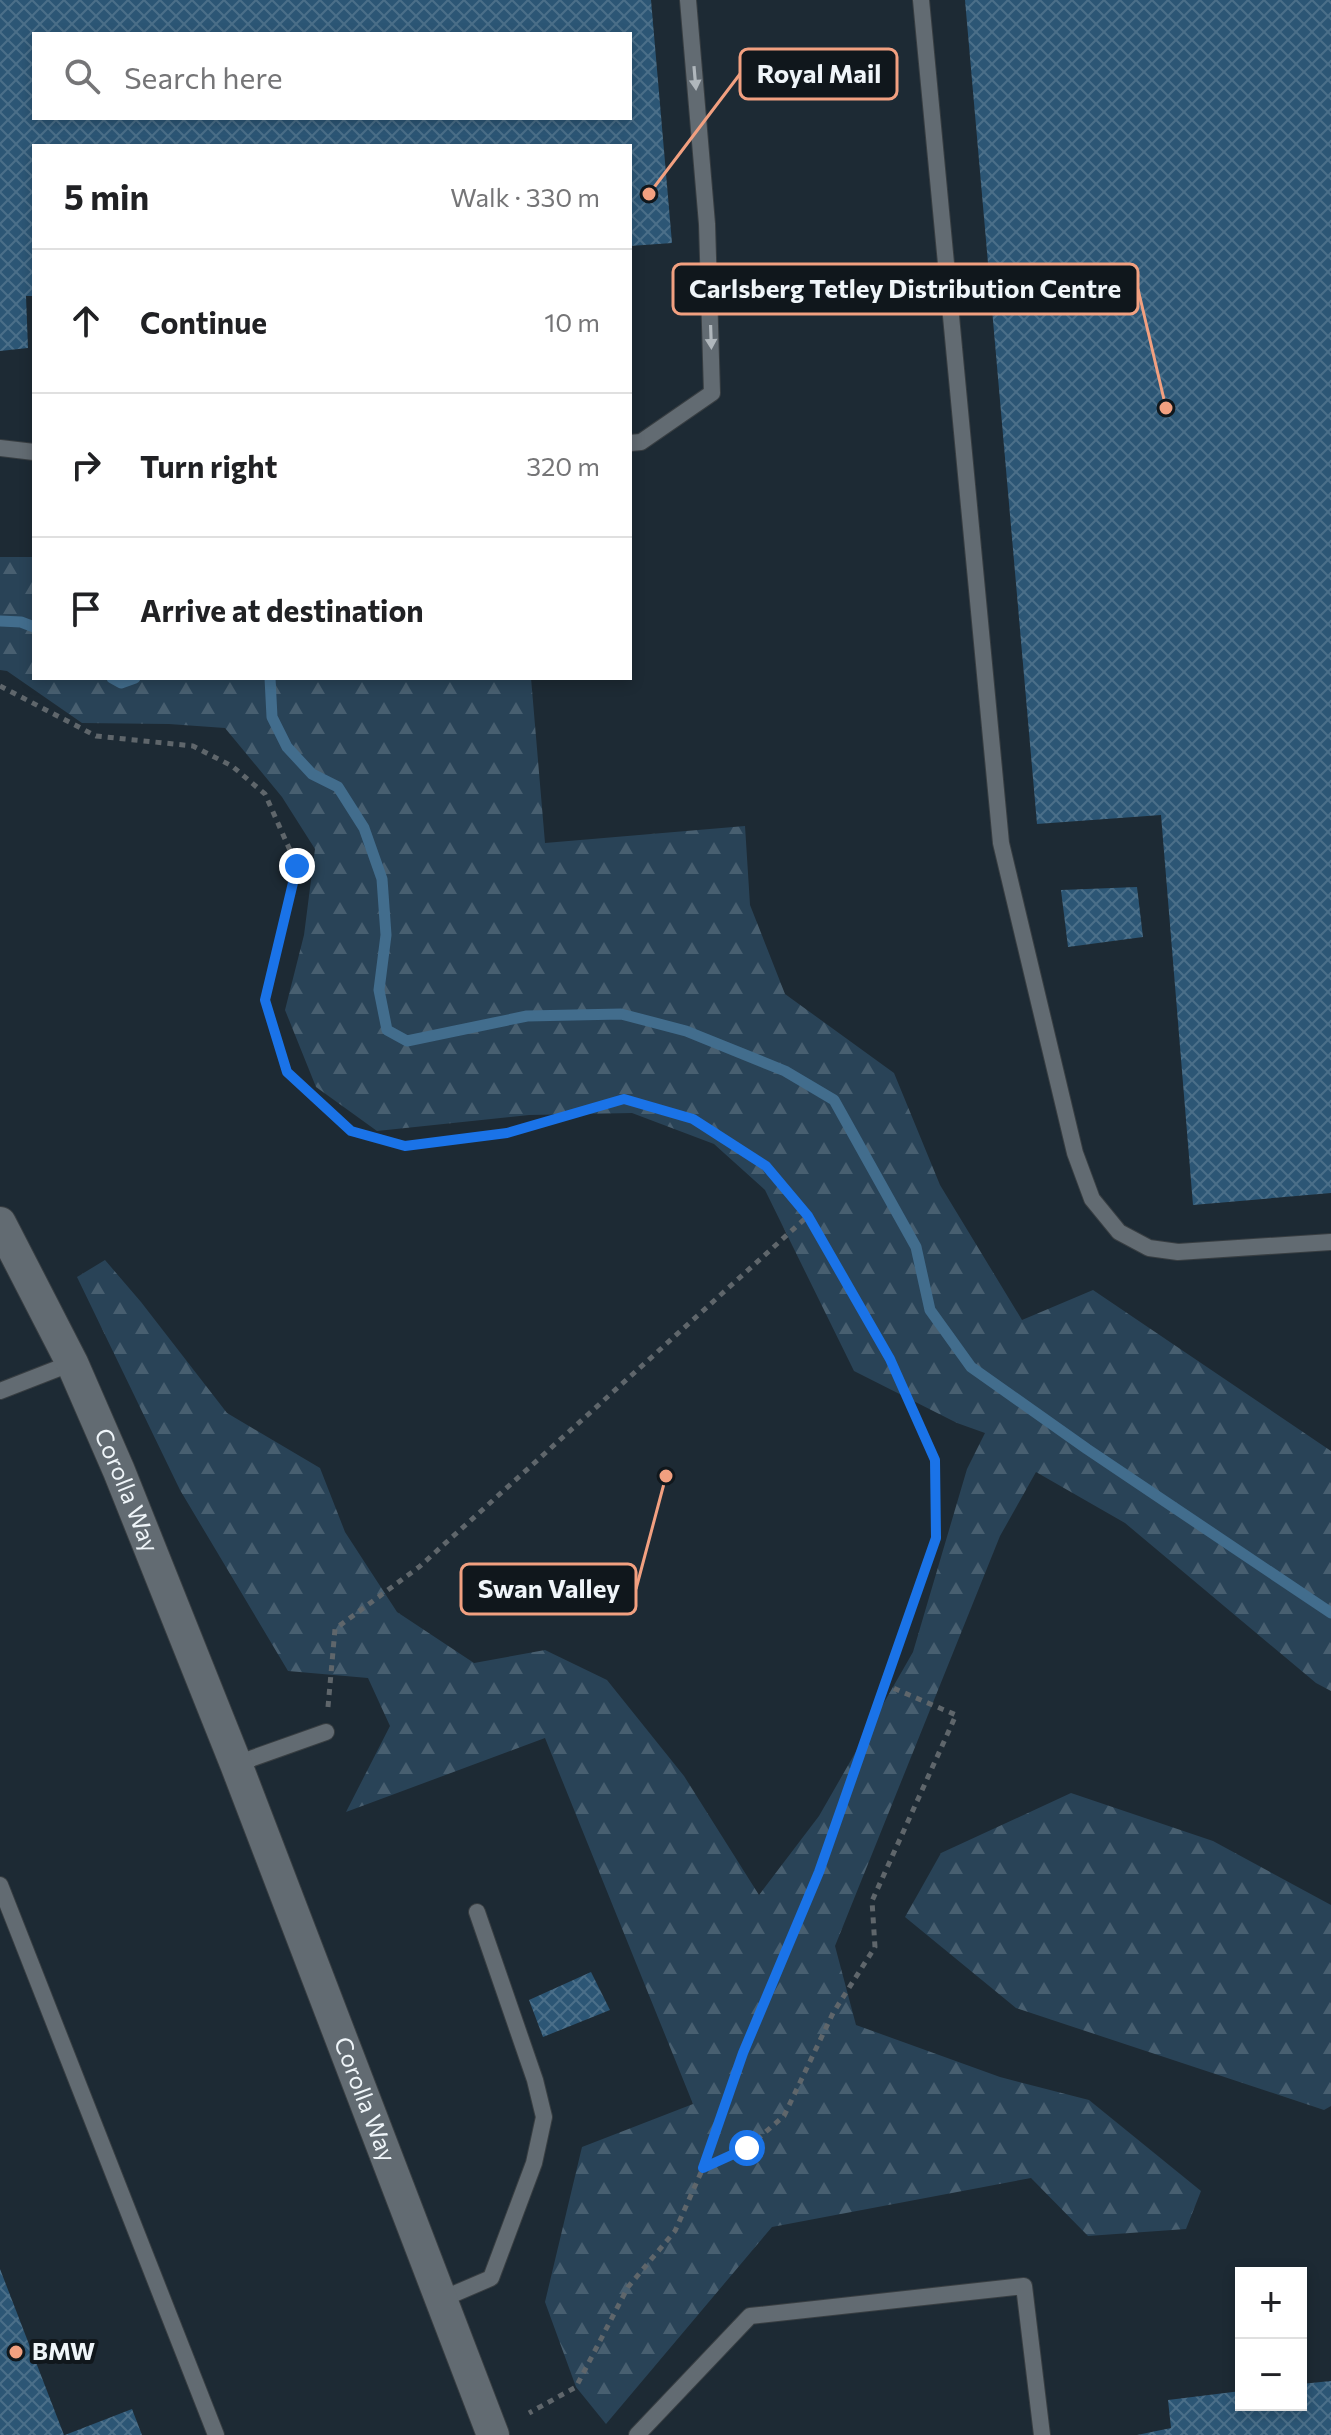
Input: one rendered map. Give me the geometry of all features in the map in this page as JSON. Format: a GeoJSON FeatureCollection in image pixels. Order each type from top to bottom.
{"type":"FeatureCollection","features":[{"type":"Feature","properties":{"kind":"street","name":"Corolla Way"},"geometry":{"type":"LineString","coordinates":[[0,1223],[72,1363],[119,1471],[236,1764],[493,2435]]}},
{"type":"Feature","properties":{"kind":"lane"},"geometry":{"type":"LineString","coordinates":[[632,443],[641,442],[712,393],[707,224],[688,0]]}},
{"type":"Feature","properties":{"kind":"lane"},"geometry":{"type":"LineString","coordinates":[[921,0],[1001,843],[1075,1153],[1092,1199],[1119,1232],[1149,1248],[1178,1252],[1331,1242]]}},
{"type":"Feature","properties":{"kind":"lane"},"geometry":{"type":"LineString","coordinates":[[0,448],[32,452]]}},
{"type":"Feature","properties":{"kind":"lane"},"geometry":{"type":"LineString","coordinates":[[0,1391],[72,1363]]}},
{"type":"Feature","properties":{"kind":"lane"},"geometry":{"type":"LineString","coordinates":[[236,1764],[326,1732]]}},
{"type":"Feature","properties":{"kind":"lane"},"geometry":{"type":"LineString","coordinates":[[0,1885],[216,2435]]}},
{"type":"Feature","properties":{"kind":"lane"},"geometry":{"type":"LineString","coordinates":[[440,2300],[491,2278],[534,2163],[544,2117],[535,2080],[477,1912]]}},
{"type":"Feature","properties":{"kind":"lane"},"geometry":{"type":"LineString","coordinates":[[637,2435],[750,2316],[1024,2286],[1042,2435]]}},
{"type":"Feature","properties":{"kind":"path"},"geometry":{"type":"LineString","coordinates":[[0,686],[96,736],[193,746],[232,766],[265,794],[297,866],[265,1000],[287,1072],[351,1131],[405,1146],[507,1133],[624,1099],[693,1119],[766,1166],[808,1216],[890,1359],[935,1460],[936,1538],[819,1872],[743,2053],[703,2168],[675,2231],[628,2287],[576,2387],[529,2413]]}},
{"type":"Feature","properties":{"kind":"path"},"geometry":{"type":"LineString","coordinates":[[326,1732],[335,1629],[419,1567],[808,1216]]}},
{"type":"Feature","properties":{"kind":"path"},"geometry":{"type":"LineString","coordinates":[[703,2168],[747,2148],[784,2116],[833,2013],[875,1947],[872,1901],[956,1715],[886,1685]]}},
{"type":"Feature","properties":{"kind":"shaded area"},"geometry":{"type":"Polygon","coordinates":[[[0,0],[1331,0],[1331,2435],[0,2435],[0,0]]]}},
{"type":"Feature","properties":{"kind":"green space"},"geometry":{"type":"Polygon","coordinates":[[[0,557],[32,557],[32,680],[531,680],[545,843],[745,826],[750,905],[785,994],[894,1073],[940,1185],[1022,1320],[1093,1290],[1331,1451],[1331,1691],[1316,1683],[1125,1523],[1036,1472],[1000,1536],[835,1946],[856,2025],[1000,2077],[1089,2100],[1201,2191],[1186,2229],[1088,2236],[1031,2178],[772,2227],[606,2424],[576,2387],[545,2302],[582,2147],[693,2104],[545,1738],[346,1812],[390,1726],[368,1678],[288,1671],[180,1490],[77,1277],[105,1260],[227,1413],[320,1468],[345,1532],[397,1612],[474,1663],[545,1650],[607,1680],[684,1776],[759,1895],[819,1816],[913,1652],[967,1469],[985,1433],[957,1423],[854,1371],[765,1190],[714,1144],[632,1113],[529,1115],[377,1131],[316,1087],[285,1010],[304,935],[315,849],[282,797],[225,728],[82,723],[7,671],[0,670],[0,557]]]}},
{"type":"Feature","properties":{"kind":"green space"},"geometry":{"type":"Polygon","coordinates":[[[1071,1793],[1213,1841],[1331,1905],[1331,2106],[1324,2110],[1016,2008],[905,1917],[941,1853],[1071,1793]]]}},
{"type":"Feature","properties":{"kind":"building"},"geometry":{"type":"Polygon","coordinates":[[[0,0],[651,0],[672,243],[632,246],[632,144],[32,144],[32,296],[26,296],[28,348],[0,351],[0,0]]]}},
{"type":"Feature","properties":{"kind":"building"},"geometry":{"type":"Polygon","coordinates":[[[965,0],[1331,0],[1331,1193],[1193,1205],[1161,815],[1037,824],[965,0]]]}},
{"type":"Feature","properties":{"kind":"building"},"geometry":{"type":"Polygon","coordinates":[[[1137,887],[1143,937],[1068,947],[1061,890],[1137,887]]]}},
{"type":"Feature","properties":{"kind":"building"},"geometry":{"type":"Polygon","coordinates":[[[591,1972],[610,2010],[543,2037],[529,2000],[591,1972]]]}},
{"type":"Feature","properties":{"kind":"building","name":"BMW"},"geometry":{"type":"Polygon","coordinates":[[[0,2269],[64,2435],[0,2435],[0,2269]]]}},
{"type":"Feature","properties":{"kind":"building"},"geometry":{"type":"Polygon","coordinates":[[[1331,2381],[1331,2435],[1137,2435],[1171,2428],[1168,2400],[1235,2392],[1235,2411],[1307,2411],[1307,2383],[1331,2381]]]}},
{"type":"Feature","properties":{"kind":"building","name":"BMW"},"geometry":{"type":"Polygon","coordinates":[[[132,2409],[142,2435],[65,2435],[132,2409]]]}},
{"type":"Feature","properties":{"kind":"waterway"},"geometry":{"type":"LineString","coordinates":[[0,621],[21,622],[32,626]]}},
{"type":"Feature","properties":{"kind":"waterway"},"geometry":{"type":"LineString","coordinates":[[116,680],[121,683],[129,680]]}},
{"type":"Feature","properties":{"kind":"waterway"},"geometry":{"type":"LineString","coordinates":[[270,680],[272,717],[287,747],[312,774],[338,787],[364,828],[382,879],[386,935],[379,990],[387,1030],[407,1041],[527,1016],[621,1014],[686,1031],[785,1071],[834,1100],[916,1247],[930,1310],[971,1367],[1331,1613]]}},
{"type":"Feature","properties":{"kind":"place","name":"Royal Mail"},"geometry":{"type":"Point","coordinates":[649,194]}},
{"type":"Feature","properties":{"kind":"place","name":"Carlsberg Tetley Distribution Centre"},"geometry":{"type":"Point","coordinates":[1166,408]}},
{"type":"Feature","properties":{"kind":"place","name":"Swan Valley"},"geometry":{"type":"Point","coordinates":[666,1476]}},
{"type":"Feature","properties":{"kind":"place","name":"BMW"},"geometry":{"type":"Point","coordinates":[16,2352]}},
{"type":"Feature","properties":{"kind":"route"},"geometry":{"type":"LineString","coordinates":[[297,866],[265,1000],[287,1072],[351,1131],[405,1146],[507,1133],[624,1099],[693,1119],[766,1166],[808,1216],[890,1359],[935,1460],[936,1538],[819,1872],[743,2053],[703,2168],[747,2148]]}}]}
